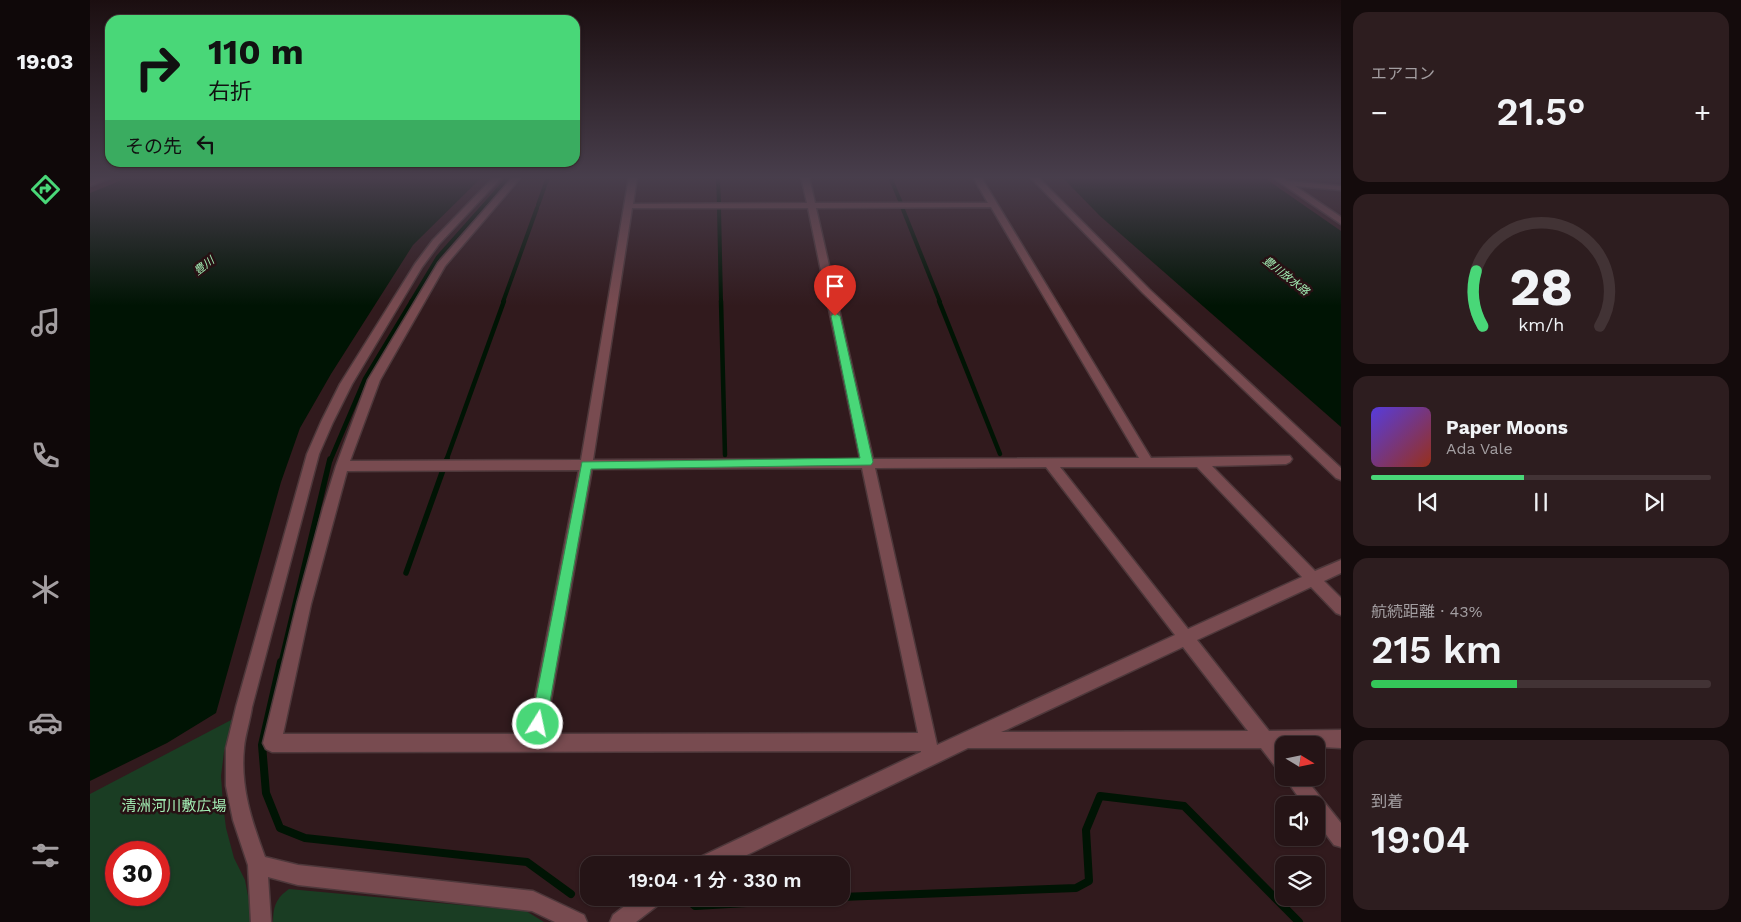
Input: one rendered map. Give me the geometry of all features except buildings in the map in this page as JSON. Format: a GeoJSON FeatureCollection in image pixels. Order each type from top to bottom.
{"type":"FeatureCollection","features":[{"type":"Feature","properties":{"kind":"street"},"geometry":{"type":"LineString","coordinates":[[262,922],[258,866],[242,820],[235,786],[235,748],[244,707],[313,454],[346,384],[418,266],[436,242],[457,220]]}},
{"type":"Feature","properties":{"kind":"street"},"geometry":{"type":"LineString","coordinates":[[479,220],[454,248],[431,282],[374,380],[342,466],[304,604],[272,743],[535,742],[929,750]]}},
{"type":"Feature","properties":{"kind":"street"},"geometry":{"type":"LineString","coordinates":[[535,742],[586,465],[627,220]]}},
{"type":"Feature","properties":{"kind":"street"},"geometry":{"type":"LineString","coordinates":[[814,220],[929,750]]}},
{"type":"Feature","properties":{"kind":"street"},"geometry":{"type":"LineString","coordinates":[[1003,220],[1147,462]]}},
{"type":"Feature","properties":{"kind":"street"},"geometry":{"type":"LineString","coordinates":[[1074,220],[1190,334],[1341,475]]}},
{"type":"Feature","properties":{"kind":"street"},"geometry":{"type":"LineString","coordinates":[[342,466],[867,462],[1200,462],[1286,459]]}},
{"type":"Feature","properties":{"kind":"street"},"geometry":{"type":"LineString","coordinates":[[1049,462],[1275,753]]}},
{"type":"Feature","properties":{"kind":"street"},"geometry":{"type":"LineString","coordinates":[[1200,462],[1341,608]]}},
{"type":"Feature","properties":{"kind":"street"},"geometry":{"type":"LineString","coordinates":[[723,856],[929,750],[966,741],[1341,566]]}},
{"type":"Feature","properties":{"kind":"street"},"geometry":{"type":"LineString","coordinates":[[966,741],[1341,739]]}},
{"type":"Feature","properties":{"kind":"street"},"geometry":{"type":"LineString","coordinates":[[1300,786],[1308,796]]}},
{"type":"Feature","properties":{"kind":"street"},"geometry":{"type":"LineString","coordinates":[[1325,818],[1341,838]]}},
{"type":"Feature","properties":{"kind":"street"},"geometry":{"type":"LineString","coordinates":[[258,866],[298,875],[533,901],[576,922]]}},
{"type":"Feature","properties":{"kind":"street"},"geometry":{"type":"LineString","coordinates":[[620,922],[641,906]]}},
{"type":"Feature","properties":{"kind":"green space","name":"清洲河川敷広場"},"geometry":{"type":"Polygon","coordinates":[[[233,719],[224,752],[221,776],[223,804],[226,828],[234,858],[245,880],[253,922],[90,922],[90,794],[233,719]]]}},
{"type":"Feature","properties":{"kind":"green space"},"geometry":{"type":"Polygon","coordinates":[[[289,889],[526,911],[544,922],[273,922],[276,903],[289,889]]]}},
{"type":"Feature","properties":{"kind":"water","name":"豊川"},"geometry":{"type":"Polygon","coordinates":[[[90,220],[438,220],[413,245],[331,374],[300,428],[281,482],[216,713],[167,743],[90,781],[90,220]]]}},
{"type":"Feature","properties":{"kind":"water","name":"豊川放水路"},"geometry":{"type":"Polygon","coordinates":[[[1105,220],[1325,220],[1341,231],[1341,427],[1105,220]]]}},
{"type":"Feature","properties":{"kind":"waterway"},"geometry":{"type":"LineString","coordinates":[[411,302],[438,257],[471,220]]}},
{"type":"Feature","properties":{"kind":"waterway"},"geometry":{"type":"LineString","coordinates":[[503,302],[533,220]]}},
{"type":"Feature","properties":{"kind":"waterway"},"geometry":{"type":"LineString","coordinates":[[719,220],[721,302]]}},
{"type":"Feature","properties":{"kind":"waterway"},"geometry":{"type":"LineString","coordinates":[[907,220],[940,302]]}},
{"type":"Feature","properties":{"kind":"waterway"},"geometry":{"type":"LineString","coordinates":[[330,461],[365,379],[412,301]]}},
{"type":"Feature","properties":{"kind":"waterway"},"geometry":{"type":"LineString","coordinates":[[446,461],[504,301]]}},
{"type":"Feature","properties":{"kind":"waterway"},"geometry":{"type":"LineString","coordinates":[[721,301],[725,455]]}},
{"type":"Feature","properties":{"kind":"waterway"},"geometry":{"type":"LineString","coordinates":[[939,301],[1000,454]]}},
{"type":"Feature","properties":{"kind":"waterway"},"geometry":{"type":"LineString","coordinates":[[281,663],[330,459]]}},
{"type":"Feature","properties":{"kind":"waterway"},"geometry":{"type":"LineString","coordinates":[[406,573],[443,470]]}},
{"type":"Feature","properties":{"kind":"waterway"},"geometry":{"type":"LineString","coordinates":[[281,662],[262,745],[266,793],[280,828],[305,838],[527,862],[571,894]]}},
{"type":"Feature","properties":{"kind":"waterway"},"geometry":{"type":"LineString","coordinates":[[850,897],[1076,888],[1089,881],[1086,830],[1100,796],[1184,806],[1299,922]]}},
{"type":"Feature","properties":{"kind":"route"},"geometry":{"type":"LineString","coordinates":[[538,724],[586,465],[867,462],[835,316]]}}]}
